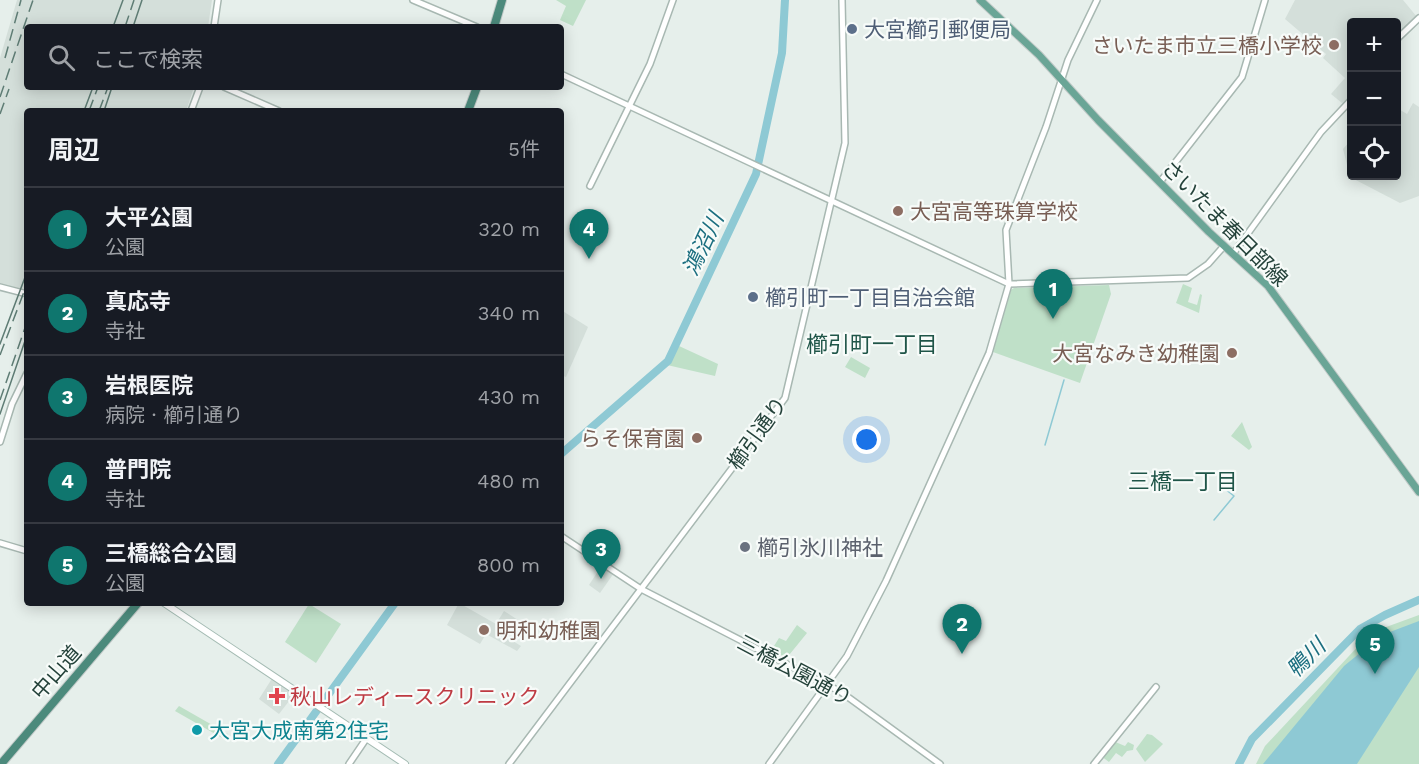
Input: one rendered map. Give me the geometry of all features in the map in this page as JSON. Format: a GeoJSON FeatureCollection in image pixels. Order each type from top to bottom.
{"type":"FeatureCollection","features":[{"type":"Feature","properties":{"kind":"highway"},"geometry":{"type":"LineString","coordinates":[[495,24],[502,0]]}},
{"type":"Feature","properties":{"kind":"highway"},"geometry":{"type":"LineString","coordinates":[[469,108],[476,90]]}},
{"type":"Feature","properties":{"kind":"highway","name":"中山道"},"geometry":{"type":"LineString","coordinates":[[1,764],[135,606]]}},
{"type":"Feature","properties":{"kind":"main road","name":"さいたま春日部線"},"geometry":{"type":"LineString","coordinates":[[980,0],[1224,246],[1254,272],[1280,301],[1419,492]]}},
{"type":"Feature","properties":{"kind":"main road"},"geometry":{"type":"LineString","coordinates":[[168,606],[405,764]]}},
{"type":"Feature","properties":{"kind":"street"},"geometry":{"type":"LineString","coordinates":[[214,24],[218,0]]}},
{"type":"Feature","properties":{"kind":"street"},"geometry":{"type":"LineString","coordinates":[[413,0],[470,24]]}},
{"type":"Feature","properties":{"kind":"street"},"geometry":{"type":"LineString","coordinates":[[591,186],[656,50],[674,0]]}},
{"type":"Feature","properties":{"kind":"street","name":"櫛引通り"},"geometry":{"type":"LineString","coordinates":[[509,764],[785,398],[845,143],[842,0]]}},
{"type":"Feature","properties":{"kind":"street"},"geometry":{"type":"LineString","coordinates":[[770,764],[847,656],[886,580],[989,352],[1009,284],[1006,230],[1083,24],[1097,0]]}},
{"type":"Feature","properties":{"kind":"street"},"geometry":{"type":"LineString","coordinates":[[1160,182],[1242,77],[1265,0]]}},
{"type":"Feature","properties":{"kind":"street"},"geometry":{"type":"LineString","coordinates":[[1401,35],[1419,18]]}},
{"type":"Feature","properties":{"kind":"street"},"geometry":{"type":"LineString","coordinates":[[564,75],[1009,284],[1188,278],[1208,264],[1224,246]]}},
{"type":"Feature","properties":{"kind":"street"},"geometry":{"type":"LineString","coordinates":[[192,108],[199,90]]}},
{"type":"Feature","properties":{"kind":"street"},"geometry":{"type":"LineString","coordinates":[[231,90],[272,108]]}},
{"type":"Feature","properties":{"kind":"street"},"geometry":{"type":"LineString","coordinates":[[1233,254],[1321,132],[1347,104]]}},
{"type":"Feature","properties":{"kind":"street"},"geometry":{"type":"LineString","coordinates":[[0,287],[24,293]]}},
{"type":"Feature","properties":{"kind":"street"},"geometry":{"type":"LineString","coordinates":[[0,442],[12,404],[24,379]]}},
{"type":"Feature","properties":{"kind":"street","name":"三橋公園通り"},"geometry":{"type":"LineString","coordinates":[[564,538],[641,588],[828,685],[940,764]]}},
{"type":"Feature","properties":{"kind":"street"},"geometry":{"type":"LineString","coordinates":[[0,543],[24,550]]}},
{"type":"Feature","properties":{"kind":"street"},"geometry":{"type":"LineString","coordinates":[[1095,764],[1156,687]]}},
{"type":"Feature","properties":{"kind":"street"},"geometry":{"type":"LineString","coordinates":[[349,764],[366,739]]}},
{"type":"Feature","properties":{"kind":"shaded area"},"geometry":{"type":"Polygon","coordinates":[[[17,0],[212,0],[208,24],[24,24],[24,90],[193,90],[187,108],[24,108],[24,291],[0,285],[0,58],[17,0]]]}},
{"type":"Feature","properties":{"kind":"shaded area","name":"さいたま市立三橋小学校"},"geometry":{"type":"Polygon","coordinates":[[[1295,0],[1403,0],[1417,17],[1401,33],[1401,18],[1347,18],[1347,99],[1342,103],[1331,94],[1345,78],[1323,58],[1326,54],[1285,19],[1295,0]]]}},
{"type":"Feature","properties":{"kind":"shaded area"},"geometry":{"type":"Polygon","coordinates":[[[1413,103],[1419,107],[1419,196],[1400,203],[1356,180],[1401,180],[1401,110],[1407,114],[1413,103]]]}},
{"type":"Feature","properties":{"kind":"shaded area"},"geometry":{"type":"Polygon","coordinates":[[[1347,144],[1347,165],[1343,149],[1347,144]]]}},
{"type":"Feature","properties":{"kind":"shaded area"},"geometry":{"type":"Polygon","coordinates":[[[564,312],[588,327],[566,377],[564,376],[564,312]]]}},
{"type":"Feature","properties":{"kind":"shaded area"},"geometry":{"type":"Polygon","coordinates":[[[602,565],[614,573],[600,593],[589,585],[602,565]]]}},
{"type":"Feature","properties":{"kind":"shaded area","name":"明和幼稚園"},"geometry":{"type":"Polygon","coordinates":[[[457,606],[464,606],[496,624],[504,611],[518,620],[508,638],[521,646],[517,651],[486,634],[480,644],[447,625],[457,606]]]}},
{"type":"Feature","properties":{"kind":"shaded area","name":"秋山レディースクリニック"},"geometry":{"type":"Polygon","coordinates":[[[273,677],[296,692],[279,714],[259,699],[273,677]]]}},
{"type":"Feature","properties":{"kind":"green space"},"geometry":{"type":"Polygon","coordinates":[[[556,0],[586,0],[573,26],[560,20],[566,6],[556,0]]]}},
{"type":"Feature","properties":{"kind":"green space"},"geometry":{"type":"Polygon","coordinates":[[[1183,284],[1192,288],[1188,302],[1197,305],[1200,294],[1202,295],[1199,313],[1176,303],[1183,284]]]}},
{"type":"Feature","properties":{"kind":"green space"},"geometry":{"type":"Polygon","coordinates":[[[1109,285],[1111,294],[1080,383],[993,352],[1011,290],[1014,288],[1109,285]]]}},
{"type":"Feature","properties":{"kind":"green space"},"geometry":{"type":"Polygon","coordinates":[[[679,346],[718,364],[715,376],[667,365],[679,346]]]}},
{"type":"Feature","properties":{"kind":"green space"},"geometry":{"type":"Polygon","coordinates":[[[851,357],[870,368],[865,378],[845,367],[851,357]]]}},
{"type":"Feature","properties":{"kind":"green space"},"geometry":{"type":"Polygon","coordinates":[[[1242,422],[1252,447],[1249,450],[1231,436],[1242,422]]]}},
{"type":"Feature","properties":{"kind":"green space"},"geometry":{"type":"Polygon","coordinates":[[[308,606],[312,606],[341,624],[316,663],[285,642],[308,606]]]}},
{"type":"Feature","properties":{"kind":"green space"},"geometry":{"type":"Polygon","coordinates":[[[1419,615],[1419,764],[1256,764],[1265,746],[1362,642],[1378,630],[1419,615]]]}},
{"type":"Feature","properties":{"kind":"green space"},"geometry":{"type":"Polygon","coordinates":[[[797,625],[807,633],[785,660],[774,646],[779,638],[786,641],[797,625]]]}},
{"type":"Feature","properties":{"kind":"green space"},"geometry":{"type":"Polygon","coordinates":[[[179,706],[228,734],[224,739],[175,711],[179,706]]]}},
{"type":"Feature","properties":{"kind":"green space"},"geometry":{"type":"Polygon","coordinates":[[[1147,734],[1152,735],[1163,744],[1145,762],[1136,749],[1147,734]]]}},
{"type":"Feature","properties":{"kind":"green space"},"geometry":{"type":"Polygon","coordinates":[[[1113,741],[1125,746],[1128,742],[1134,745],[1133,750],[1127,751],[1122,757],[1116,753],[1109,762],[1101,756],[1113,741]]]}},
{"type":"Feature","properties":{"kind":"water"},"geometry":{"type":"Polygon","coordinates":[[[1419,621],[1419,667],[1357,764],[1263,764],[1344,666],[1382,635],[1419,621]]]}},
{"type":"Feature","properties":{"kind":"waterway","name":"鴻沼川"},"geometry":{"type":"LineString","coordinates":[[564,451],[668,361],[756,174],[782,53],[785,0]]}},
{"type":"Feature","properties":{"kind":"waterway"},"geometry":{"type":"LineString","coordinates":[[1045,445],[1064,380]]}},
{"type":"Feature","properties":{"kind":"waterway"},"geometry":{"type":"LineString","coordinates":[[1214,520],[1234,496],[1225,489]]}},
{"type":"Feature","properties":{"kind":"waterway","name":"鴨川"},"geometry":{"type":"LineString","coordinates":[[1239,764],[1252,739],[1360,629],[1419,600]]}},
{"type":"Feature","properties":{"kind":"waterway","name":"鴻沼川"},"geometry":{"type":"LineString","coordinates":[[278,764],[393,606]]}},
{"type":"Feature","properties":{"kind":"tram line"},"geometry":{"type":"LineString","coordinates":[[114,24],[123,0]]}},
{"type":"Feature","properties":{"kind":"tram line"},"geometry":{"type":"LineString","coordinates":[[134,24],[142,0]]}},
{"type":"Feature","properties":{"kind":"tram line"},"geometry":{"type":"LineString","coordinates":[[85,108],[92,90]]}},
{"type":"Feature","properties":{"kind":"tram line"},"geometry":{"type":"LineString","coordinates":[[105,108],[111,90]]}},
{"type":"Feature","properties":{"kind":"tram line"},"geometry":{"type":"LineString","coordinates":[[0,344],[24,280]]}},
{"type":"Feature","properties":{"kind":"tram line"},"geometry":{"type":"LineString","coordinates":[[0,414],[24,344]]}},
{"type":"Feature","properties":{"kind":"railway"},"geometry":{"type":"LineString","coordinates":[[5,58],[21,0]]}},
{"type":"Feature","properties":{"kind":"railway"},"geometry":{"type":"LineString","coordinates":[[25,24],[33,0]]}},
{"type":"Feature","properties":{"kind":"railway"},"geometry":{"type":"LineString","coordinates":[[126,24],[134,0]]}},
{"type":"Feature","properties":{"kind":"railway"},"geometry":{"type":"LineString","coordinates":[[0,97],[24,26]]}},
{"type":"Feature","properties":{"kind":"railway"},"geometry":{"type":"LineString","coordinates":[[0,114],[9,89]]}},
{"type":"Feature","properties":{"kind":"railway"},"geometry":{"type":"LineString","coordinates":[[90,108],[97,90]]}},
{"type":"Feature","properties":{"kind":"railway"},"geometry":{"type":"LineString","coordinates":[[100,108],[107,90]]}},
{"type":"Feature","properties":{"kind":"railway"},"geometry":{"type":"LineString","coordinates":[[0,355],[24,292]]}},
{"type":"Feature","properties":{"kind":"railway"},"geometry":{"type":"LineString","coordinates":[[0,400],[24,331]]}},
{"type":"Feature","properties":{"kind":"place","name":"大宮櫛引郵便局"},"geometry":{"type":"Point","coordinates":[852,29]}},
{"type":"Feature","properties":{"kind":"place","name":"さいたま市立三橋小学校"},"geometry":{"type":"Point","coordinates":[1334,45]}},
{"type":"Feature","properties":{"kind":"place","name":"大宮高等珠算学校"},"geometry":{"type":"Point","coordinates":[898,211]}},
{"type":"Feature","properties":{"kind":"place","name":"普門院"},"geometry":{"type":"Point","coordinates":[589,259]}},
{"type":"Feature","properties":{"kind":"place","name":"櫛引町一丁目自治会館"},"geometry":{"type":"Point","coordinates":[753,297]}},
{"type":"Feature","properties":{"kind":"place","name":"大平公園"},"geometry":{"type":"Point","coordinates":[1053,319]}},
{"type":"Feature","properties":{"kind":"place","name":"大宮なみき幼稚園"},"geometry":{"type":"Point","coordinates":[1232,353]}},
{"type":"Feature","properties":{"kind":"place","name":"らそ保育園"},"geometry":{"type":"Point","coordinates":[697,438]}},
{"type":"Feature","properties":{"kind":"place","name":"櫛引氷川神社"},"geometry":{"type":"Point","coordinates":[745,547]}},
{"type":"Feature","properties":{"kind":"place","name":"岩根医院"},"geometry":{"type":"Point","coordinates":[601,579]}},
{"type":"Feature","properties":{"kind":"place","name":"明和幼稚園"},"geometry":{"type":"Point","coordinates":[484,630]}},
{"type":"Feature","properties":{"kind":"place","name":"真応寺"},"geometry":{"type":"Point","coordinates":[962,654]}},
{"type":"Feature","properties":{"kind":"place","name":"三橋総合公園"},"geometry":{"type":"Point","coordinates":[1375,674]}},
{"type":"Feature","properties":{"kind":"place","name":"秋山レディースクリニック"},"geometry":{"type":"Point","coordinates":[277,696]}},
{"type":"Feature","properties":{"kind":"place","name":"大宮大成南第2住宅"},"geometry":{"type":"Point","coordinates":[197,730]}},
{"type":"Feature","properties":{"kind":"district","name":"櫛引町一丁目"},"geometry":{"type":"Point","coordinates":[872,344]}},
{"type":"Feature","properties":{"kind":"district","name":"三橋一丁目"},"geometry":{"type":"Point","coordinates":[1183,481]}}]}
